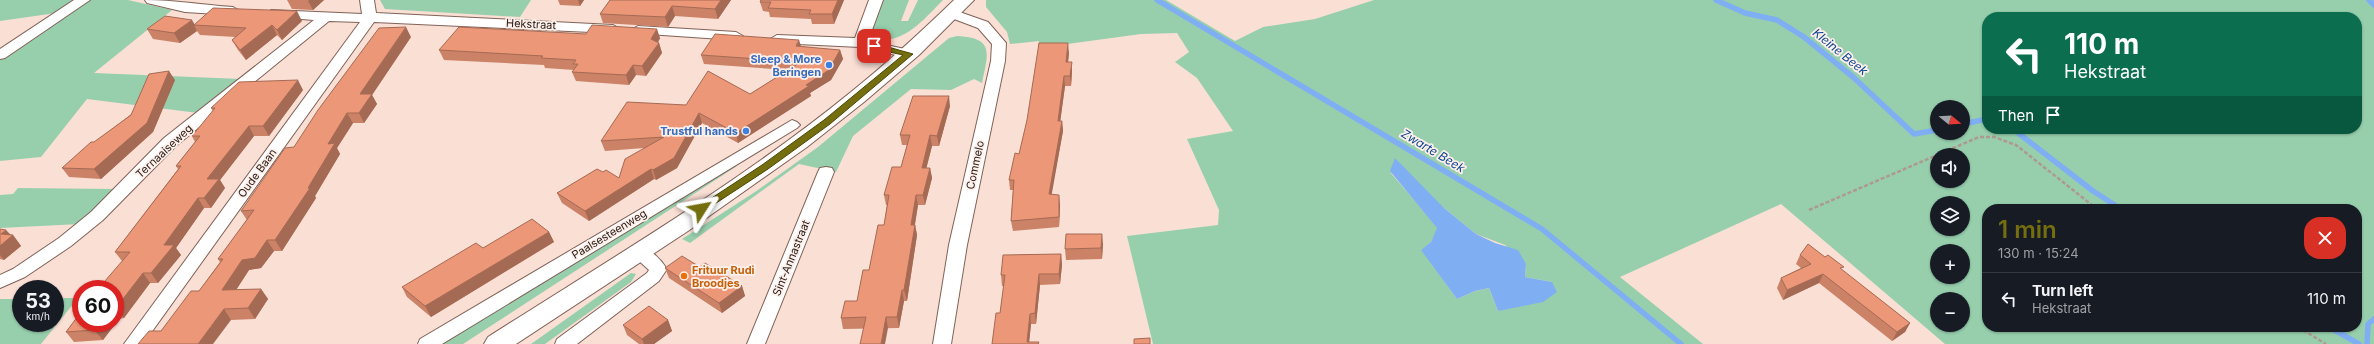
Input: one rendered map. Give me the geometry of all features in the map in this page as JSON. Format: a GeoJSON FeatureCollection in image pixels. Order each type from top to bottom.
{"type":"FeatureCollection","features":[{"type":"Feature","properties":{"kind":"main road"},"geometry":{"type":"LineString","coordinates":[[497,344],[765,167],[827,122],[909,54],[958,7]]}},
{"type":"Feature","properties":{"kind":"street"},"geometry":{"type":"LineString","coordinates":[[0,55],[82,0]]}},
{"type":"Feature","properties":{"kind":"street"},"geometry":{"type":"LineString","coordinates":[[152,0],[185,8],[248,11]]}},
{"type":"Feature","properties":{"kind":"street"},"geometry":{"type":"LineString","coordinates":[[367,0],[370,18]]}},
{"type":"Feature","properties":{"kind":"street"},"geometry":{"type":"LineString","coordinates":[[860,43],[876,0]]}},
{"type":"Feature","properties":{"kind":"street","name":"Commelo"},"geometry":{"type":"LineString","coordinates":[[942,344],[958,245],[998,61],[999,43],[983,25],[958,7]]}},
{"type":"Feature","properties":{"kind":"street","name":"Hekstraat"},"geometry":{"type":"LineString","coordinates":[[264,12],[370,18],[397,17],[750,37]]}},
{"type":"Feature","properties":{"kind":"street","name":"Ternaaiseweg"},"geometry":{"type":"LineString","coordinates":[[0,282],[19,273],[65,242],[97,216],[170,142],[327,16]]}},
{"type":"Feature","properties":{"kind":"street","name":"Oude Baan"},"geometry":{"type":"LineString","coordinates":[[133,344],[370,18]]}},
{"type":"Feature","properties":{"kind":"street"},"geometry":{"type":"LineString","coordinates":[[766,38],[860,43],[909,54]]}},
{"type":"Feature","properties":{"kind":"street","name":"Paalsesteenweg"},"geometry":{"type":"LineString","coordinates":[[426,344],[792,125]]}},
{"type":"Feature","properties":{"kind":"street","name":"Sint-Annastraat"},"geometry":{"type":"LineString","coordinates":[[756,344],[826,172]]}},
{"type":"Feature","properties":{"kind":"street"},"geometry":{"type":"LineString","coordinates":[[564,344],[653,277],[658,269],[652,262],[637,251]]}},
{"type":"Feature","properties":{"kind":"path"},"geometry":{"type":"LineString","coordinates":[[1809,210],[1979,137],[1994,137],[2016,145],[2091,204]]}},
{"type":"Feature","properties":{"kind":"path"},"geometry":{"type":"LineString","coordinates":[[2306,332],[2326,344]]}},
{"type":"Feature","properties":{"kind":"green space"},"geometry":{"type":"Polygon","coordinates":[[[0,0],[75,0],[56,13],[0,21],[0,0]]]}},
{"type":"Feature","properties":{"kind":"green space"},"geometry":{"type":"Polygon","coordinates":[[[90,0],[128,0],[172,10],[94,73],[241,79],[198,113],[87,99],[41,157],[0,161],[0,60],[90,0]]]}},
{"type":"Feature","properties":{"kind":"green space"},"geometry":{"type":"Polygon","coordinates":[[[380,0],[531,0],[520,17],[385,9],[380,0]]]}},
{"type":"Feature","properties":{"kind":"green space"},"geometry":{"type":"Polygon","coordinates":[[[881,0],[909,0],[901,21],[908,21],[918,0],[943,0],[928,16],[901,36],[891,39],[880,39],[869,36],[881,0]]]}},
{"type":"Feature","properties":{"kind":"green space"},"geometry":{"type":"Polygon","coordinates":[[[986,0],[1166,0],[1235,41],[1263,27],[1315,19],[1374,0],[2374,0],[2374,344],[1945,344],[1931,332],[1970,332],[1970,292],[1930,292],[1930,331],[1781,204],[1620,277],[1703,344],[1153,344],[1127,236],[1218,225],[1219,210],[1187,139],[1233,131],[1197,78],[1175,62],[1189,52],[1177,33],[1141,34],[1038,48],[1039,41],[1010,44],[1007,32],[986,7],[986,0]],[[1390,172],[1438,228],[1431,242],[1422,250],[1457,299],[1475,291],[1489,288],[1498,311],[1552,282],[1525,277],[1526,264],[1505,245],[1476,234],[1444,208],[1390,172]]]}},
{"type":"Feature","properties":{"kind":"green space"},"geometry":{"type":"Polygon","coordinates":[[[957,36],[969,37],[978,40],[986,49],[987,55],[982,83],[974,79],[951,90],[911,89],[853,136],[836,172],[799,164],[690,243],[682,239],[755,192],[818,147],[949,38],[957,36]]]}},
{"type":"Feature","properties":{"kind":"green space"},"geometry":{"type":"Polygon","coordinates":[[[732,164],[737,166],[463,344],[436,344],[732,164]]]}},
{"type":"Feature","properties":{"kind":"green space"},"geometry":{"type":"Polygon","coordinates":[[[18,188],[116,189],[80,224],[0,228],[0,195],[13,194],[18,188]]]}},
{"type":"Feature","properties":{"kind":"green space"},"geometry":{"type":"Polygon","coordinates":[[[631,273],[636,274],[631,282],[545,344],[531,344],[631,273]]]}},
{"type":"Feature","properties":{"kind":"green space"},"geometry":{"type":"Polygon","coordinates":[[[64,298],[72,298],[72,305],[64,315],[64,298]]]}},
{"type":"Feature","properties":{"kind":"green space"},"geometry":{"type":"Polygon","coordinates":[[[0,299],[12,299],[12,332],[51,332],[41,344],[0,344],[0,299]]]}},
{"type":"Feature","properties":{"kind":"water"},"geometry":{"type":"Polygon","coordinates":[[[1395,158],[1444,208],[1476,234],[1495,243],[1518,250],[1526,264],[1525,277],[1552,282],[1557,292],[1543,302],[1498,311],[1489,288],[1475,291],[1457,299],[1421,250],[1431,242],[1437,228],[1390,171],[1395,158]]]}},
{"type":"Feature","properties":{"kind":"building"},"geometry":{"type":"Polygon","coordinates":[[[610,0],[721,0],[715,9],[672,6],[665,17],[600,14],[610,0]]]}},
{"type":"Feature","properties":{"kind":"building"},"geometry":{"type":"Polygon","coordinates":[[[761,0],[838,0],[832,14],[809,14],[811,10],[768,8],[771,2],[760,2],[761,0]]]}},
{"type":"Feature","properties":{"kind":"building"},"geometry":{"type":"Polygon","coordinates":[[[213,8],[297,11],[277,30],[272,25],[240,50],[232,40],[246,28],[194,25],[213,8]]]}},
{"type":"Feature","properties":{"kind":"building"},"geometry":{"type":"Polygon","coordinates":[[[165,16],[192,20],[174,33],[147,29],[165,16]]]}},
{"type":"Feature","properties":{"kind":"building"},"geometry":{"type":"Polygon","coordinates":[[[592,25],[657,29],[651,39],[659,43],[642,66],[633,65],[626,75],[572,72],[578,64],[573,64],[576,60],[541,58],[543,56],[439,50],[459,27],[586,34],[592,25]]]}},
{"type":"Feature","properties":{"kind":"building"},"geometry":{"type":"Polygon","coordinates":[[[406,27],[360,94],[372,94],[359,113],[347,113],[328,144],[335,143],[308,188],[310,188],[275,240],[267,240],[255,258],[242,260],[222,290],[261,289],[248,308],[224,309],[198,344],[138,344],[149,331],[161,331],[191,291],[199,291],[223,259],[218,259],[254,210],[241,211],[285,148],[294,147],[318,110],[379,28],[406,27]]]}},
{"type":"Feature","properties":{"kind":"building"},"geometry":{"type":"Polygon","coordinates":[[[715,34],[799,40],[796,46],[840,50],[829,70],[806,85],[809,86],[736,133],[699,113],[674,158],[653,170],[651,169],[585,211],[557,193],[597,169],[603,172],[606,170],[619,178],[625,159],[664,137],[601,141],[627,102],[686,105],[708,71],[750,94],[801,62],[701,55],[715,34]]]}},
{"type":"Feature","properties":{"kind":"building"},"geometry":{"type":"Polygon","coordinates":[[[1039,43],[1068,43],[1066,62],[1072,62],[1070,76],[1064,76],[1058,121],[1062,121],[1049,194],[1059,195],[1059,217],[1011,221],[1014,180],[1009,180],[1015,153],[1019,154],[1027,120],[1039,43]]]}},
{"type":"Feature","properties":{"kind":"building"},"geometry":{"type":"Polygon","coordinates":[[[169,71],[147,123],[94,169],[62,168],[91,142],[94,142],[131,115],[149,74],[169,71]]]}},
{"type":"Feature","properties":{"kind":"building"},"geometry":{"type":"Polygon","coordinates":[[[298,80],[263,126],[249,126],[207,179],[219,179],[204,198],[198,198],[164,245],[174,245],[151,273],[143,273],[124,298],[124,280],[106,280],[130,252],[115,252],[181,166],[176,166],[200,136],[192,136],[215,108],[211,108],[239,82],[298,80]]]}},
{"type":"Feature","properties":{"kind":"building"},"geometry":{"type":"Polygon","coordinates":[[[913,96],[949,96],[937,136],[930,135],[922,168],[930,168],[923,195],[916,195],[911,225],[915,225],[904,290],[902,290],[897,317],[886,317],[881,344],[860,344],[866,317],[841,318],[845,301],[857,301],[863,270],[869,270],[878,225],[884,225],[889,195],[884,195],[892,167],[901,167],[910,135],[900,135],[913,96]]]}},
{"type":"Feature","properties":{"kind":"building"},"geometry":{"type":"Polygon","coordinates":[[[532,219],[549,232],[425,306],[402,287],[476,243],[483,248],[532,219]]]}},
{"type":"Feature","properties":{"kind":"building"},"geometry":{"type":"Polygon","coordinates":[[[0,229],[6,230],[1,234],[13,235],[0,246],[0,229]]]}},
{"type":"Feature","properties":{"kind":"building"},"geometry":{"type":"Polygon","coordinates":[[[1066,234],[1102,234],[1101,248],[1065,249],[1066,234]]]}},
{"type":"Feature","properties":{"kind":"building"},"geometry":{"type":"Polygon","coordinates":[[[1808,244],[1825,257],[1828,255],[1844,267],[1840,268],[1910,323],[1897,332],[1823,274],[1787,290],[1781,278],[1811,264],[1800,255],[1808,244]]]}},
{"type":"Feature","properties":{"kind":"building"},"geometry":{"type":"Polygon","coordinates":[[[1061,254],[1059,274],[1039,274],[1035,313],[1030,314],[1027,342],[1039,342],[1038,344],[992,344],[996,313],[1000,313],[1005,275],[1001,275],[1003,255],[1061,254]]]}},
{"type":"Feature","properties":{"kind":"building"},"geometry":{"type":"Polygon","coordinates":[[[682,256],[700,267],[705,263],[742,286],[719,303],[665,268],[682,256]]]}},
{"type":"Feature","properties":{"kind":"building"},"geometry":{"type":"Polygon","coordinates":[[[649,306],[668,320],[642,339],[623,325],[649,306]]]}},
{"type":"Feature","properties":{"kind":"building"},"geometry":{"type":"Polygon","coordinates":[[[72,324],[72,332],[66,332],[72,324]]]}},
{"type":"Feature","properties":{"kind":"building"},"geometry":{"type":"Polygon","coordinates":[[[1150,338],[1150,344],[1134,344],[1134,339],[1150,338]]]}},
{"type":"Feature","properties":{"kind":"waterway","name":"Zwarte Beek"},"geometry":{"type":"LineString","coordinates":[[1157,0],[1542,229],[1681,344]]}},
{"type":"Feature","properties":{"kind":"waterway","name":"Kleine Beek"},"geometry":{"type":"LineString","coordinates":[[1716,0],[1745,13],[1777,20],[1804,37],[1853,77],[1914,134],[1930,131]]}},
{"type":"Feature","properties":{"kind":"waterway"},"geometry":{"type":"LineString","coordinates":[[2369,0],[2374,5]]}},
{"type":"Feature","properties":{"kind":"waterway","name":"Kleine Beek"},"geometry":{"type":"LineString","coordinates":[[1970,123],[1982,120]]}},
{"type":"Feature","properties":{"kind":"waterway","name":"Kleine Beek"},"geometry":{"type":"LineString","coordinates":[[2019,134],[2093,191],[2113,204]]}},
{"type":"Feature","properties":{"kind":"waterway"},"geometry":{"type":"LineString","coordinates":[[2367,344],[2368,324],[2374,319]]}},
{"type":"Feature","properties":{"kind":"waterway","name":"Kleine Beek"},"geometry":{"type":"LineString","coordinates":[[2338,332],[2359,344]]}},
{"type":"Feature","properties":{"kind":"place","name":"Sleep & More Beringen"},"geometry":{"type":"Point","coordinates":[829,65]}},
{"type":"Feature","properties":{"kind":"place","name":"Trustful hands"},"geometry":{"type":"Point","coordinates":[746,131]}},
{"type":"Feature","properties":{"kind":"place","name":"Frituur Rudi Broodjes"},"geometry":{"type":"Point","coordinates":[684,276]}},
{"type":"Feature","properties":{"kind":"route"},"geometry":{"type":"LineString","coordinates":[[701,209],[765,167],[827,122],[862,95],[909,54],[874,46]]}}]}
